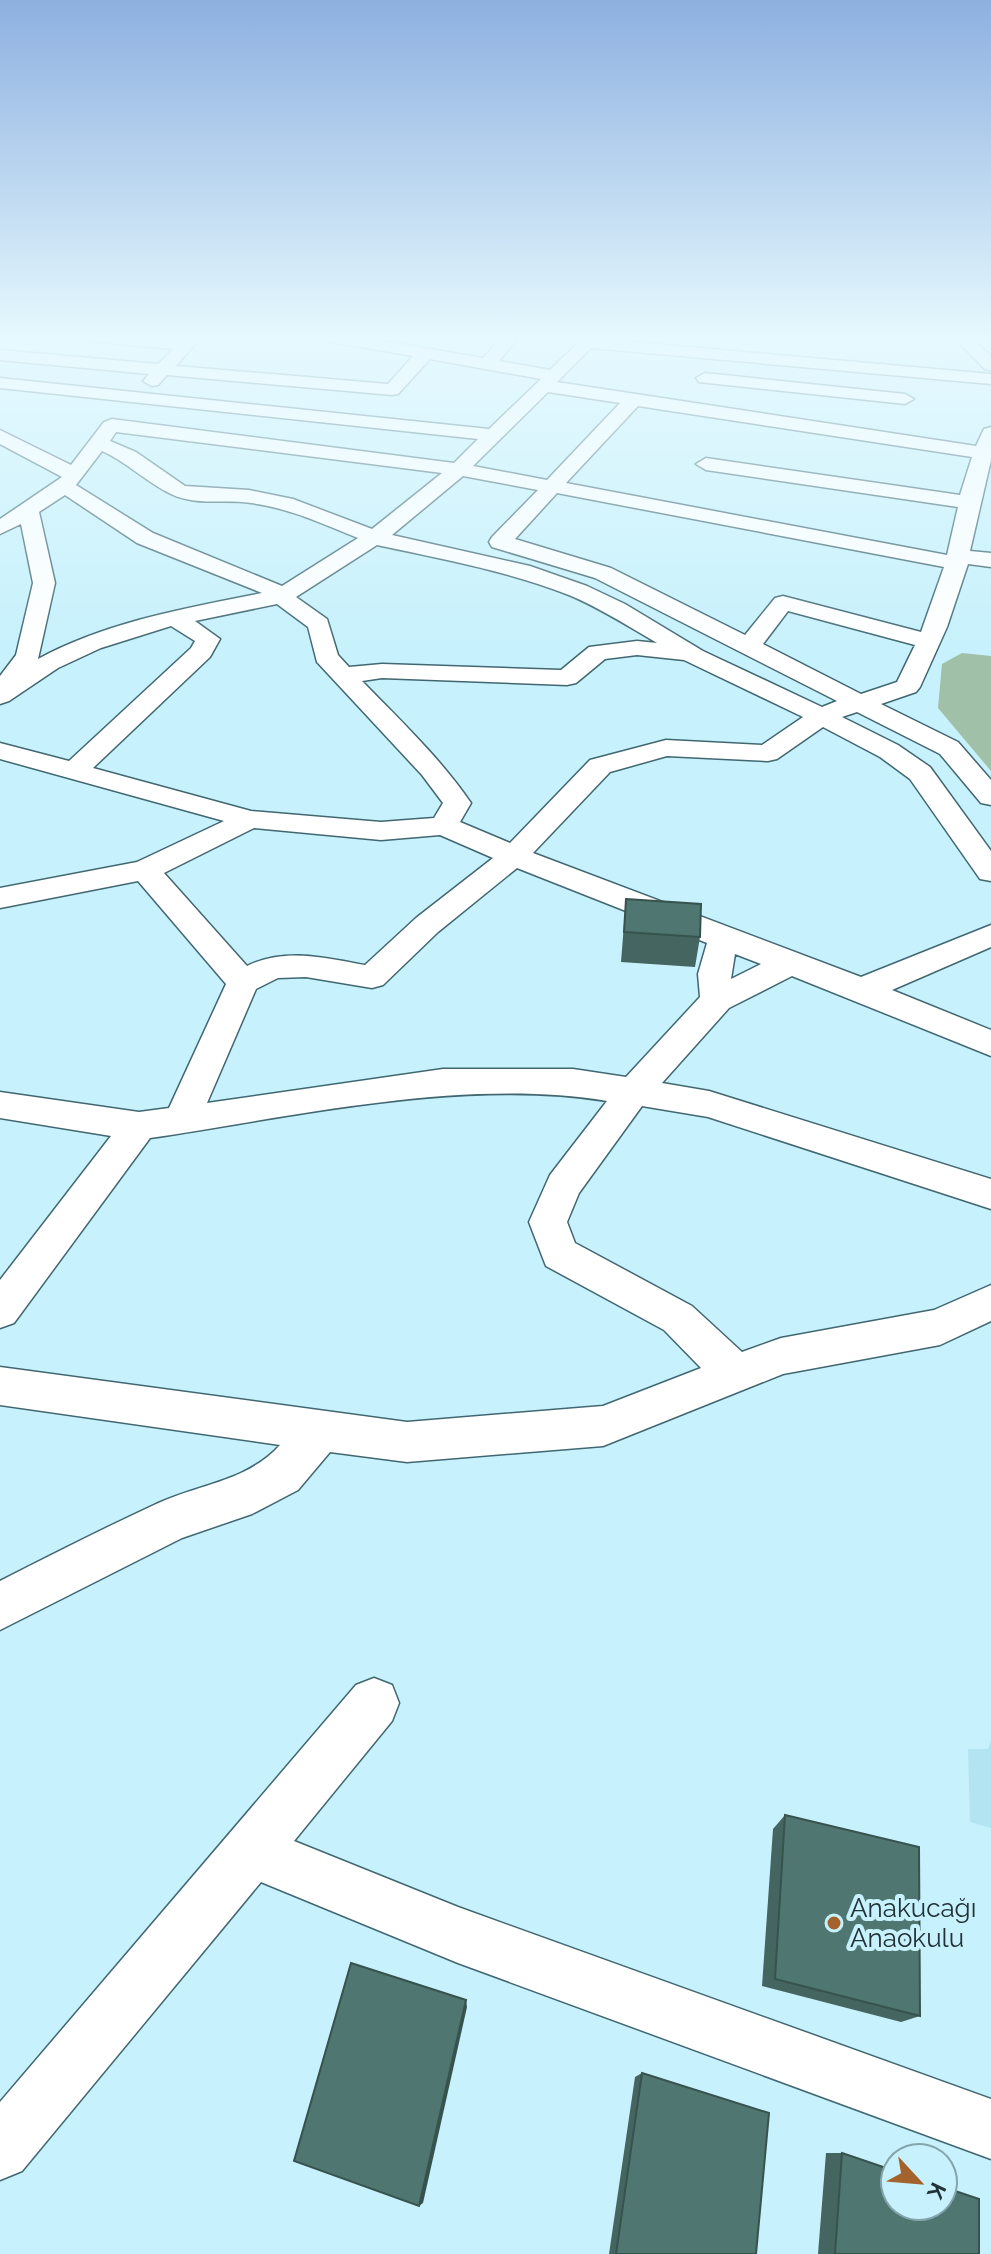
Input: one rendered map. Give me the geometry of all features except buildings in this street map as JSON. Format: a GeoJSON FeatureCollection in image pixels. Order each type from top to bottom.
{"type":"FeatureCollection","features":[{"type":"Feature","properties":{"kind":"street"},"geometry":{"type":"LineString","coordinates":[[8,441],[69,481],[145,538],[268,587],[319,624],[326,657],[432,769],[457,803],[444,826]]}},
{"type":"Feature","properties":{"kind":"street"},"geometry":{"type":"LineString","coordinates":[[2,526],[69,481],[99,441]]}},
{"type":"Feature","properties":{"kind":"street"},"geometry":{"type":"LineString","coordinates":[[112,441],[178,490],[270,499],[522,571],[579,591],[617,609],[694,656],[889,751],[920,773],[991,872]]}},
{"type":"Feature","properties":{"kind":"street"},"geometry":{"type":"LineString","coordinates":[[177,441],[459,469],[958,559],[991,560]]}},
{"type":"Feature","properties":{"kind":"street"},"geometry":{"type":"LineString","coordinates":[[0,694],[49,663],[92,643],[174,618],[282,596],[384,531],[459,469],[487,441]]}},
{"type":"Feature","properties":{"kind":"street"},"geometry":{"type":"LineString","coordinates":[[500,542],[595,441]]}},
{"type":"Feature","properties":{"kind":"street"},"geometry":{"type":"LineString","coordinates":[[664,506],[731,441]]}},
{"type":"Feature","properties":{"kind":"street"},"geometry":{"type":"LineString","coordinates":[[182,1119],[243,982],[272,967],[306,966],[372,977],[427,925],[513,857],[600,766],[666,748],[768,753],[821,716],[907,687],[929,641],[958,559],[970,503],[988,446]]}},
{"type":"Feature","properties":{"kind":"street"},"geometry":{"type":"LineString","coordinates":[[695,474],[970,503]]}},
{"type":"Feature","properties":{"kind":"street"},"geometry":{"type":"LineString","coordinates":[[0,694],[28,656],[44,583],[28,509]]}},
{"type":"Feature","properties":{"kind":"street"},"geometry":{"type":"LineString","coordinates":[[384,531],[500,542],[603,573],[949,748],[991,797]]}},
{"type":"Feature","properties":{"kind":"street"},"geometry":{"type":"LineString","coordinates":[[750,645],[783,603],[929,641]]}},
{"type":"Feature","properties":{"kind":"street"},"geometry":{"type":"LineString","coordinates":[[74,771],[201,652],[208,639],[174,618]]}},
{"type":"Feature","properties":{"kind":"street"},"geometry":{"type":"LineString","coordinates":[[344,675],[382,671],[567,678],[598,652],[637,648],[694,656]]}},
{"type":"Feature","properties":{"kind":"street"},"geometry":{"type":"LineString","coordinates":[[0,751],[250,819],[381,831],[444,826],[513,857],[862,990],[991,1044]]}},
{"type":"Feature","properties":{"kind":"street"},"geometry":{"type":"LineString","coordinates":[[0,898],[145,870],[250,819]]}},
{"type":"Feature","properties":{"kind":"street"},"geometry":{"type":"LineString","coordinates":[[145,870],[243,982]]}},
{"type":"Feature","properties":{"kind":"street"},"geometry":{"type":"LineString","coordinates":[[862,990],[991,935]]}},
{"type":"Feature","properties":{"kind":"street"},"geometry":{"type":"LineString","coordinates":[[717,1000],[714,974],[724,938]]}},
{"type":"Feature","properties":{"kind":"street"},"geometry":{"type":"LineString","coordinates":[[736,1374],[678,1318],[560,1254],[548,1222],[563,1186],[633,1092],[717,1000],[790,963]]}},
{"type":"Feature","properties":{"kind":"street"},"geometry":{"type":"LineString","coordinates":[[0,1105],[139,1126],[443,1082],[573,1082],[709,1104],[991,1194]]}},
{"type":"Feature","properties":{"kind":"street"},"geometry":{"type":"LineString","coordinates":[[0,1311],[139,1126]]}},
{"type":"Feature","properties":{"kind":"street"},"geometry":{"type":"LineString","coordinates":[[0,1386],[407,1442],[603,1426],[781,1356],[940,1327],[991,1302]]}},
{"type":"Feature","properties":{"kind":"street"},"geometry":{"type":"LineString","coordinates":[[0,1606],[173,1519],[236,1499],[282,1475],[321,1430]]}},
{"type":"Feature","properties":{"kind":"street"},"geometry":{"type":"LineString","coordinates":[[0,2149],[374,1703]]}},
{"type":"Feature","properties":{"kind":"street"},"geometry":{"type":"LineString","coordinates":[[251,1851],[458,1935],[991,2129]]}},
{"type":"Feature","properties":{"kind":"shaded area"},"geometry":{"type":"Polygon","coordinates":[[[991,1740],[991,1828],[970,1822],[968,1749],[988,1749],[991,1740]]]}},
{"type":"Feature","properties":{"kind":"green space"},"geometry":{"type":"Polygon","coordinates":[[[962,653],[991,656],[991,771],[938,708],[942,664],[962,653]]]}},
{"type":"Feature","properties":{"kind":"place","name":"Anakucağı Anaokulu"},"geometry":{"type":"Point","coordinates":[834,1923]}}]}
